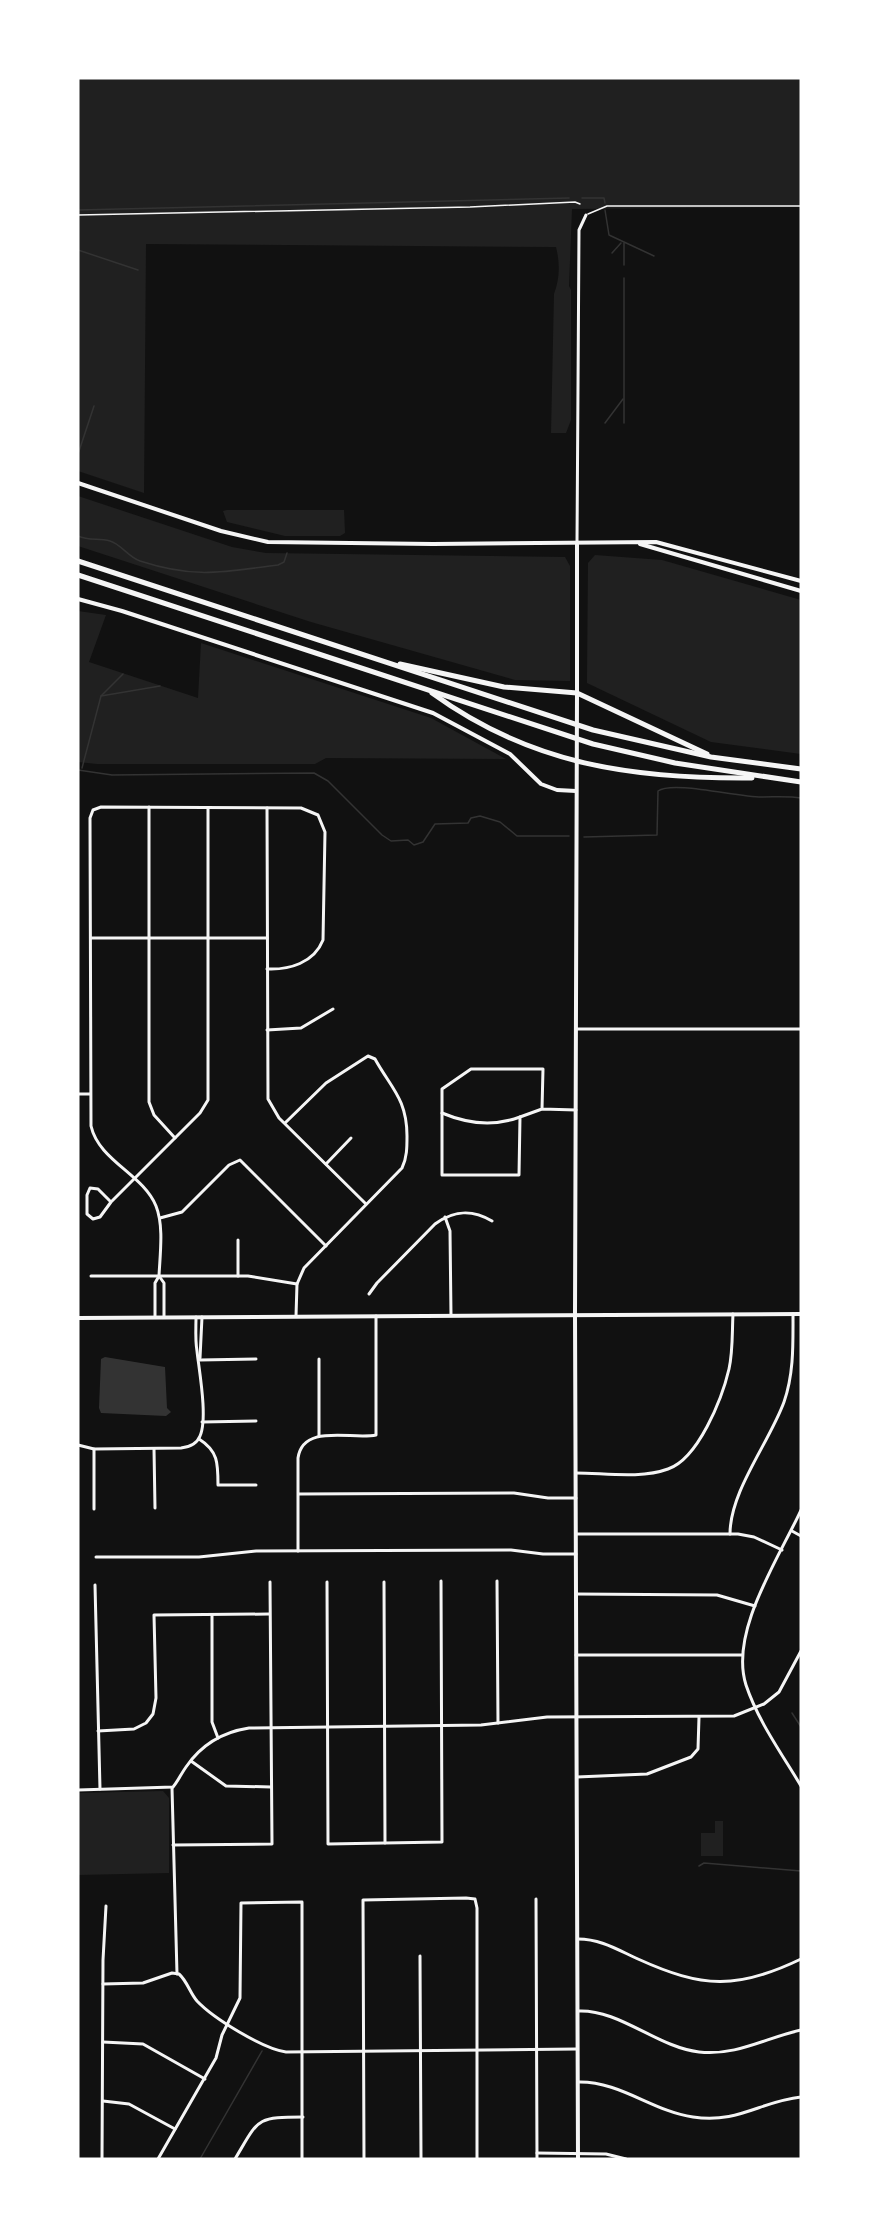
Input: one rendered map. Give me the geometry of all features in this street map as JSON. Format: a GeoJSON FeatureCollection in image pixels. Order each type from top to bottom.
{"type":"FeatureCollection","features":[{"type":"Feature","properties":{"kind":"highway"},"geometry":{"type":"LineString","coordinates":[[78,561],[593,730],[711,757],[801,769]]}},
{"type":"Feature","properties":{"kind":"highway"},"geometry":{"type":"LineString","coordinates":[[78,575],[593,744],[675,763],[801,782]]}},
{"type":"Feature","properties":{"kind":"highway"},"geometry":{"type":"LineString","coordinates":[[377,660],[504,687],[577,693],[711,757]]}},
{"type":"Feature","properties":{"kind":"highway"},"geometry":{"type":"LineString","coordinates":[[427,690],[449,706],[522,744],[576,763],[711,779],[769,778]]}},
{"type":"Feature","properties":{"kind":"main road"},"geometry":{"type":"LineString","coordinates":[[78,483],[221,531],[268,542],[358,544],[639,544],[656,542],[801,581]]}},
{"type":"Feature","properties":{"kind":"main road"},"geometry":{"type":"LineString","coordinates":[[577,543],[575,1314],[578,2156]]}},
{"type":"Feature","properties":{"kind":"main road"},"geometry":{"type":"LineString","coordinates":[[639,544],[801,591]]}},
{"type":"Feature","properties":{"kind":"main road"},"geometry":{"type":"LineString","coordinates":[[78,599],[433,713],[510,754],[541,784],[557,790],[576,790]]}},
{"type":"Feature","properties":{"kind":"main road"},"geometry":{"type":"LineString","coordinates":[[78,1318],[801,1314]]}},
{"type":"Feature","properties":{"kind":"street"},"geometry":{"type":"LineString","coordinates":[[577,543],[579,230],[586,215]]}},
{"type":"Feature","properties":{"kind":"street"},"geometry":{"type":"LineString","coordinates":[[155,1317],[155,1283],[159,1276],[159,1218],[151,1198],[94,1137],[91,1126],[90,818],[93,810],[101,807],[307,808],[318,814],[323,822],[326,835],[326,926],[322,943],[313,954],[291,968],[267,969]]}},
{"type":"Feature","properties":{"kind":"street"},"geometry":{"type":"LineString","coordinates":[[149,807],[150,1104],[155,1117],[175,1138]]}},
{"type":"Feature","properties":{"kind":"street"},"geometry":{"type":"LineString","coordinates":[[111,1202],[98,1189],[90,1188],[87,1195],[87,1214],[93,1219],[98,1218],[111,1202],[203,1110],[208,1100],[208,808]]}},
{"type":"Feature","properties":{"kind":"street"},"geometry":{"type":"LineString","coordinates":[[267,808],[267,1095],[274,1112],[366,1204]]}},
{"type":"Feature","properties":{"kind":"street"},"geometry":{"type":"LineString","coordinates":[[91,938],[267,938]]}},
{"type":"Feature","properties":{"kind":"street"},"geometry":{"type":"LineString","coordinates":[[267,1030],[301,1028],[333,1009]]}},
{"type":"Feature","properties":{"kind":"street"},"geometry":{"type":"LineString","coordinates":[[576,1029],[801,1029]]}},
{"type":"Feature","properties":{"kind":"street"},"geometry":{"type":"LineString","coordinates":[[285,1124],[326,1083],[362,1057],[369,1056],[375,1059],[403,1102],[407,1119],[407,1146],[402,1168],[304,1268],[297,1284],[296,1316]]}},
{"type":"Feature","properties":{"kind":"street"},"geometry":{"type":"LineString","coordinates":[[520,1117],[519,1175],[442,1175],[442,1089],[471,1069],[543,1069],[542,1109]]}},
{"type":"Feature","properties":{"kind":"street"},"geometry":{"type":"LineString","coordinates":[[78,1094],[90,1094]]}},
{"type":"Feature","properties":{"kind":"street"},"geometry":{"type":"LineString","coordinates":[[442,1113],[464,1122],[481,1124],[507,1122],[542,1109],[576,1110]]}},
{"type":"Feature","properties":{"kind":"street"},"geometry":{"type":"LineString","coordinates":[[326,1164],[351,1138]]}},
{"type":"Feature","properties":{"kind":"street"},"geometry":{"type":"LineString","coordinates":[[159,1218],[182,1212],[229,1165],[240,1160],[326,1246]]}},
{"type":"Feature","properties":{"kind":"street"},"geometry":{"type":"LineString","coordinates":[[369,1294],[377,1283],[445,1217],[455,1213],[471,1212],[492,1221]]}},
{"type":"Feature","properties":{"kind":"street"},"geometry":{"type":"LineString","coordinates":[[445,1217],[450,1231],[451,1315]]}},
{"type":"Feature","properties":{"kind":"street"},"geometry":{"type":"LineString","coordinates":[[238,1240],[238,1275]]}},
{"type":"Feature","properties":{"kind":"street"},"geometry":{"type":"LineString","coordinates":[[92,1276],[238,1275],[297,1284]]}},
{"type":"Feature","properties":{"kind":"street"},"geometry":{"type":"LineString","coordinates":[[159,1276],[164,1282],[164,1317]]}},
{"type":"Feature","properties":{"kind":"street"},"geometry":{"type":"LineString","coordinates":[[576,1473],[651,1473],[676,1466],[686,1460],[697,1445],[723,1387],[732,1352],[732,1314]]}},
{"type":"Feature","properties":{"kind":"street"},"geometry":{"type":"LineString","coordinates":[[730,1534],[733,1510],[788,1390],[793,1362],[793,1314]]}},
{"type":"Feature","properties":{"kind":"street"},"geometry":{"type":"LineString","coordinates":[[298,1551],[299,1451],[308,1440],[319,1436],[376,1435],[376,1316]]}},
{"type":"Feature","properties":{"kind":"street"},"geometry":{"type":"LineString","coordinates":[[196,1317],[196,1352],[200,1359]]}},
{"type":"Feature","properties":{"kind":"street"},"geometry":{"type":"LineString","coordinates":[[78,1445],[94,1449],[154,1449],[186,1447],[199,1439],[202,1422],[200,1359],[202,1317]]}},
{"type":"Feature","properties":{"kind":"street"},"geometry":{"type":"LineString","coordinates":[[200,1359],[256,1359]]}},
{"type":"Feature","properties":{"kind":"street"},"geometry":{"type":"LineString","coordinates":[[319,1359],[319,1436]]}},
{"type":"Feature","properties":{"kind":"street"},"geometry":{"type":"LineString","coordinates":[[202,1422],[256,1421]]}},
{"type":"Feature","properties":{"kind":"street"},"geometry":{"type":"LineString","coordinates":[[199,1439],[215,1453],[218,1485],[256,1485]]}},
{"type":"Feature","properties":{"kind":"street"},"geometry":{"type":"LineString","coordinates":[[94,1449],[94,1509]]}},
{"type":"Feature","properties":{"kind":"street"},"geometry":{"type":"LineString","coordinates":[[154,1449],[155,1508]]}},
{"type":"Feature","properties":{"kind":"street"},"geometry":{"type":"LineString","coordinates":[[298,1494],[514,1493],[548,1498],[576,1498]]}},
{"type":"Feature","properties":{"kind":"street"},"geometry":{"type":"LineString","coordinates":[[801,1510],[755,1606],[744,1635],[742,1655],[744,1678],[756,1708],[801,1786]]}},
{"type":"Feature","properties":{"kind":"street"},"geometry":{"type":"LineString","coordinates":[[791,1531],[801,1536]]}},
{"type":"Feature","properties":{"kind":"street"},"geometry":{"type":"LineString","coordinates":[[576,1534],[730,1534],[754,1537],[782,1550]]}},
{"type":"Feature","properties":{"kind":"street"},"geometry":{"type":"LineString","coordinates":[[96,1557],[199,1557],[256,1551],[511,1550],[543,1554],[576,1554]]}},
{"type":"Feature","properties":{"kind":"street"},"geometry":{"type":"LineString","coordinates":[[327,1582],[328,1844],[442,1842],[441,1581]]}},
{"type":"Feature","properties":{"kind":"street"},"geometry":{"type":"LineString","coordinates":[[497,1581],[498,1723]]}},
{"type":"Feature","properties":{"kind":"street"},"geometry":{"type":"LineString","coordinates":[[173,1845],[272,1844],[270,1582]]}},
{"type":"Feature","properties":{"kind":"street"},"geometry":{"type":"LineString","coordinates":[[384,1582],[385,1842]]}},
{"type":"Feature","properties":{"kind":"street"},"geometry":{"type":"LineString","coordinates":[[95,1585],[100,1789]]}},
{"type":"Feature","properties":{"kind":"street"},"geometry":{"type":"LineString","coordinates":[[576,1594],[717,1595],[755,1606]]}},
{"type":"Feature","properties":{"kind":"street"},"geometry":{"type":"LineString","coordinates":[[98,1731],[134,1730],[146,1723],[153,1714],[156,1698],[154,1615],[269,1614]]}},
{"type":"Feature","properties":{"kind":"street"},"geometry":{"type":"LineString","coordinates":[[212,1615],[212,1722],[218,1738]]}},
{"type":"Feature","properties":{"kind":"street"},"geometry":{"type":"LineString","coordinates":[[578,2049],[364,2052],[277,2050],[204,2007],[177,1974],[172,1788],[191,1761],[218,1738],[242,1729],[498,1723],[528,1718],[577,1716],[734,1716],[769,1701],[783,1687],[801,1651]]}},
{"type":"Feature","properties":{"kind":"street"},"geometry":{"type":"LineString","coordinates":[[576,1655],[742,1655]]}},
{"type":"Feature","properties":{"kind":"street"},"geometry":{"type":"LineString","coordinates":[[577,1777],[647,1774],[691,1757],[698,1749],[699,1717]]}},
{"type":"Feature","properties":{"kind":"street"},"geometry":{"type":"LineString","coordinates":[[191,1761],[226,1786],[271,1786]]}},
{"type":"Feature","properties":{"kind":"street"},"geometry":{"type":"LineString","coordinates":[[78,1790],[172,1788]]}},
{"type":"Feature","properties":{"kind":"street"},"geometry":{"type":"LineString","coordinates":[[364,2159],[363,1900],[475,1899],[477,2159]]}},
{"type":"Feature","properties":{"kind":"street"},"geometry":{"type":"LineString","coordinates":[[536,1899],[537,2159]]}},
{"type":"Feature","properties":{"kind":"street"},"geometry":{"type":"LineString","coordinates":[[158,2159],[218,2054],[222,2035],[241,1993],[241,1903],[302,1902],[302,2159]]}},
{"type":"Feature","properties":{"kind":"street"},"geometry":{"type":"LineString","coordinates":[[102,2159],[106,1906]]}},
{"type":"Feature","properties":{"kind":"street"},"geometry":{"type":"LineString","coordinates":[[578,1939],[599,1941],[675,1976],[706,1982],[744,1979],[801,1959]]}},
{"type":"Feature","properties":{"kind":"street"},"geometry":{"type":"LineString","coordinates":[[420,1956],[421,2159]]}},
{"type":"Feature","properties":{"kind":"street"},"geometry":{"type":"LineString","coordinates":[[103,1984],[143,1983],[177,1974]]}},
{"type":"Feature","properties":{"kind":"street"},"geometry":{"type":"LineString","coordinates":[[578,2011],[596,2011],[676,2047],[710,2053],[738,2051],[801,2030]]}},
{"type":"Feature","properties":{"kind":"street"},"geometry":{"type":"LineString","coordinates":[[103,2042],[143,2044],[205,2079]]}},
{"type":"Feature","properties":{"kind":"street"},"geometry":{"type":"LineString","coordinates":[[578,2082],[607,2084],[678,2114],[704,2118],[740,2115],[801,2097]]}},
{"type":"Feature","properties":{"kind":"street"},"geometry":{"type":"LineString","coordinates":[[103,2101],[129,2104],[176,2129]]}},
{"type":"Feature","properties":{"kind":"street"},"geometry":{"type":"LineString","coordinates":[[236,2159],[260,2121],[271,2117],[303,2117]]}},
{"type":"Feature","properties":{"kind":"street"},"geometry":{"type":"LineString","coordinates":[[537,2153],[578,2156],[606,2154],[626,2159]]}},
{"type":"Feature","properties":{"kind":"lane"},"geometry":{"type":"LineString","coordinates":[[78,215],[458,208],[575,202],[580,204]]}},
{"type":"Feature","properties":{"kind":"lane"},"geometry":{"type":"LineString","coordinates":[[586,215],[607,206],[801,206]]}},
{"type":"Feature","properties":{"kind":"shaded area"},"geometry":{"type":"Polygon","coordinates":[[[78,78],[801,78],[801,207],[572,209],[569,286],[571,290],[571,420],[566,433],[551,433],[554,294],[559,270],[556,247],[146,244],[144,493],[78,471],[78,78]]]}},
{"type":"Feature","properties":{"kind":"shaded area"},"geometry":{"type":"Polygon","coordinates":[[[78,496],[232,547],[266,553],[565,557],[570,566],[570,681],[515,680],[311,622],[78,546],[78,496]]]}},
{"type":"Feature","properties":{"kind":"shaded area"},"geometry":{"type":"Polygon","coordinates":[[[344,510],[345,533],[340,536],[285,536],[227,522],[223,511],[344,510]]]}},
{"type":"Feature","properties":{"kind":"shaded area"},"geometry":{"type":"Polygon","coordinates":[[[595,555],[662,560],[801,600],[801,754],[711,742],[587,683],[588,563],[595,555]]]}},
{"type":"Feature","properties":{"kind":"shaded area"},"geometry":{"type":"Polygon","coordinates":[[[78,611],[106,615],[89,662],[198,698],[201,643],[431,718],[506,759],[326,758],[315,764],[97,764],[78,762],[78,611]]]}},
{"type":"Feature","properties":{"kind":"shaded area"},"geometry":{"type":"Polygon","coordinates":[[[105,1357],[165,1367],[167,1408],[171,1412],[166,1416],[101,1413],[99,1408],[101,1359],[105,1357]]]}},
{"type":"Feature","properties":{"kind":"shaded area"},"geometry":{"type":"Polygon","coordinates":[[[163,1791],[169,1798],[169,1873],[78,1875],[78,1793],[163,1791]]]}},
{"type":"Feature","properties":{"kind":"shaded area"},"geometry":{"type":"Polygon","coordinates":[[[715,1821],[723,1821],[723,1856],[701,1856],[701,1833],[715,1833],[715,1821]]]}},
{"type":"Feature","properties":{"kind":"waterway"},"geometry":{"type":"LineString","coordinates":[[78,210],[569,198]]}},
{"type":"Feature","properties":{"kind":"waterway"},"geometry":{"type":"LineString","coordinates":[[582,198],[604,198],[605,203]]}},
{"type":"Feature","properties":{"kind":"waterway"},"geometry":{"type":"LineString","coordinates":[[605,210],[609,235],[654,256]]}},
{"type":"Feature","properties":{"kind":"waterway"},"geometry":{"type":"LineString","coordinates":[[612,253],[621,243]]}},
{"type":"Feature","properties":{"kind":"waterway"},"geometry":{"type":"LineString","coordinates":[[624,243],[624,265]]}},
{"type":"Feature","properties":{"kind":"waterway"},"geometry":{"type":"LineString","coordinates":[[78,250],[138,270]]}},
{"type":"Feature","properties":{"kind":"waterway"},"geometry":{"type":"LineString","coordinates":[[624,278],[624,423]]}},
{"type":"Feature","properties":{"kind":"waterway"},"geometry":{"type":"LineString","coordinates":[[605,423],[623,399]]}},
{"type":"Feature","properties":{"kind":"waterway"},"geometry":{"type":"LineString","coordinates":[[78,454],[94,406]]}},
{"type":"Feature","properties":{"kind":"waterway"},"geometry":{"type":"LineString","coordinates":[[78,536],[114,543],[140,561],[160,567],[194,572],[224,572],[278,565],[284,562],[287,553]]}},
{"type":"Feature","properties":{"kind":"waterway"},"geometry":{"type":"LineString","coordinates":[[101,696],[123,674]]}},
{"type":"Feature","properties":{"kind":"waterway"},"geometry":{"type":"LineString","coordinates":[[82,768],[101,696],[160,686]]}},
{"type":"Feature","properties":{"kind":"waterway"},"geometry":{"type":"LineString","coordinates":[[78,770],[112,775],[314,773],[328,781],[382,835],[391,841],[408,840],[414,845],[423,842],[435,824],[468,823],[471,818],[480,816],[500,822],[517,836],[569,836]]}},
{"type":"Feature","properties":{"kind":"waterway"},"geometry":{"type":"LineString","coordinates":[[584,837],[657,835],[658,791],[666,788],[692,788],[753,797],[801,798]]}},
{"type":"Feature","properties":{"kind":"waterway"},"geometry":{"type":"LineString","coordinates":[[792,1713],[801,1727]]}},
{"type":"Feature","properties":{"kind":"waterway"},"geometry":{"type":"LineString","coordinates":[[699,1866],[704,1863],[801,1871]]}},
{"type":"Feature","properties":{"kind":"waterway"},"geometry":{"type":"LineString","coordinates":[[200,2159],[262,2051]]}}]}
